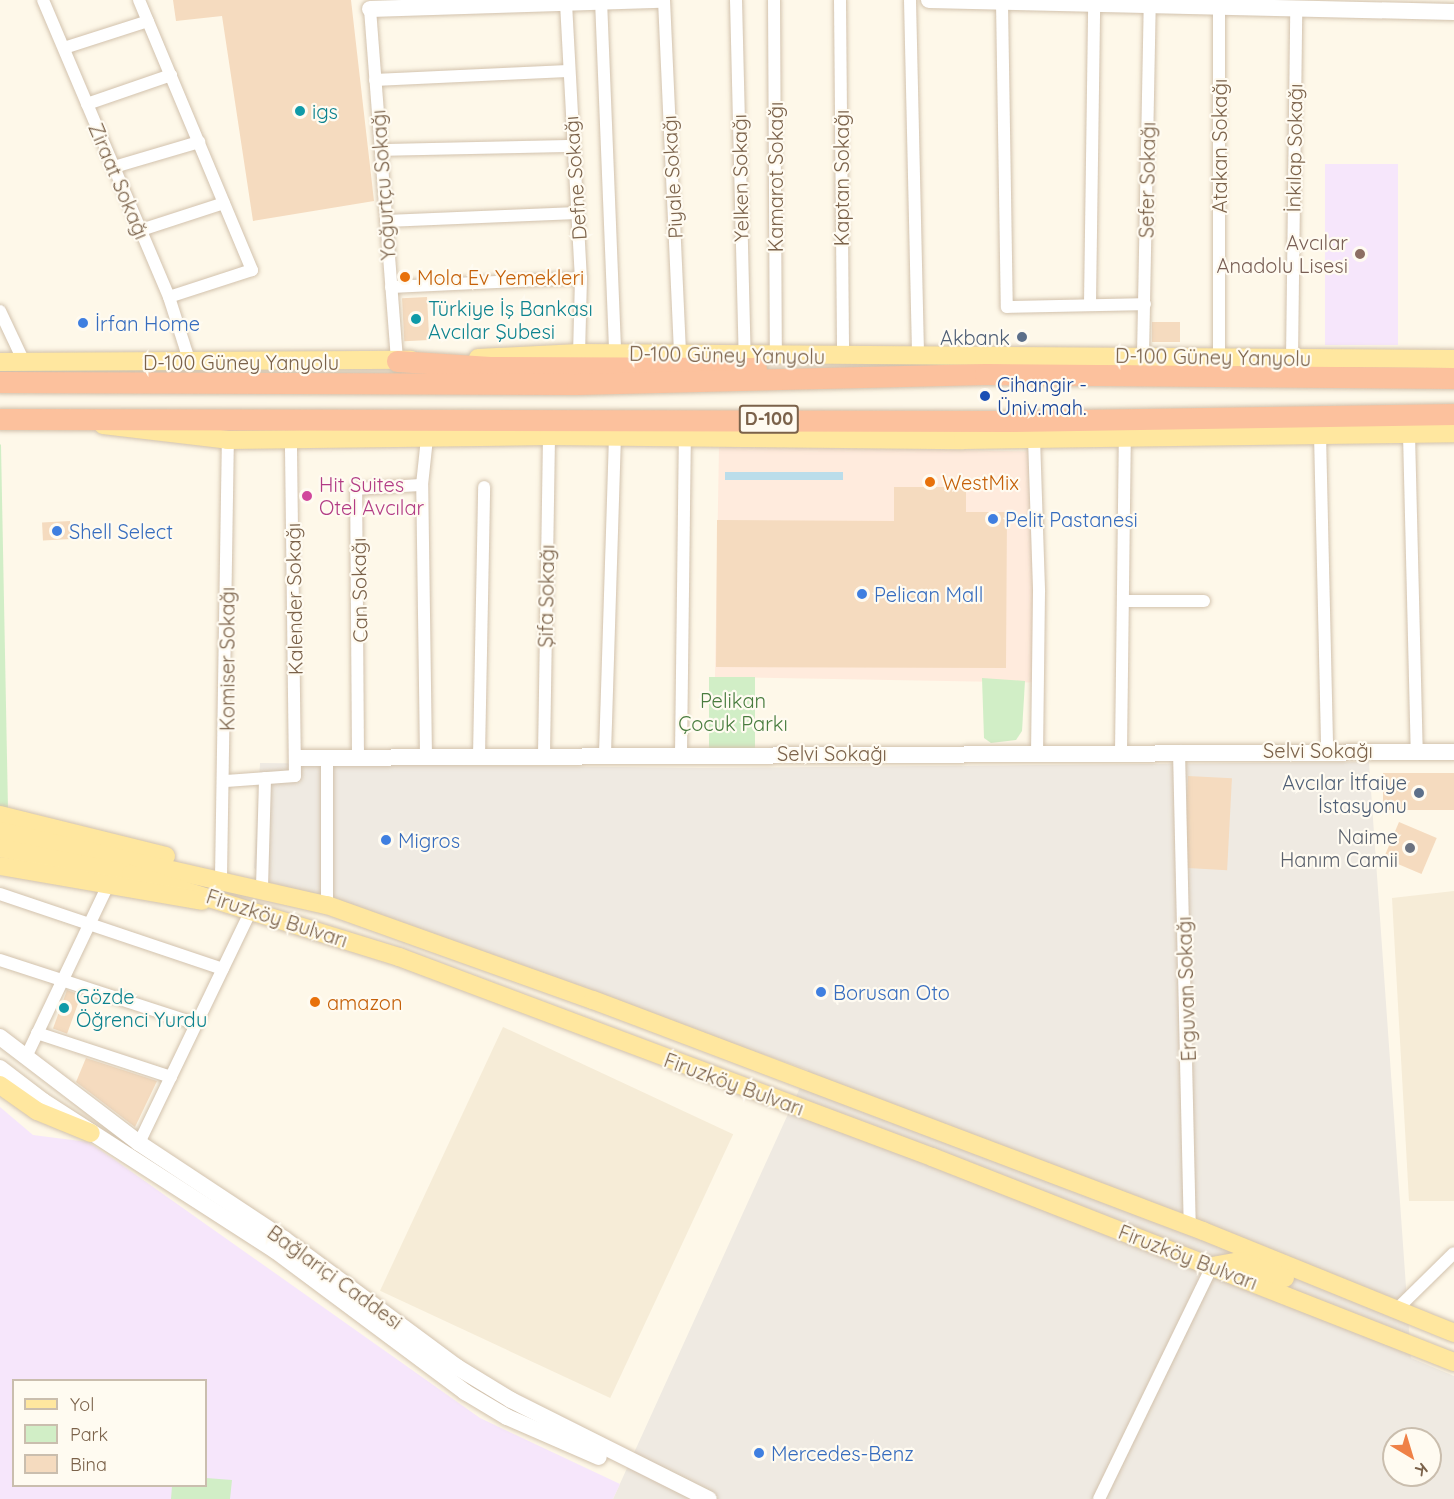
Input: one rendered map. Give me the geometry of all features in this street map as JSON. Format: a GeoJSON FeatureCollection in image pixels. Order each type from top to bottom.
{"type":"FeatureCollection","features":[{"type":"Feature","properties":{"kind":"highway"},"geometry":{"type":"LineString","coordinates":[[397,361],[490,367],[685,364],[795,370],[812,378]]}},
{"type":"Feature","properties":{"kind":"highway","name":"D-100"},"geometry":{"type":"LineString","coordinates":[[0,382],[366,385],[996,374],[1454,378]]}},
{"type":"Feature","properties":{"kind":"highway","name":"D-100"},"geometry":{"type":"LineString","coordinates":[[0,419],[1014,421],[1454,414]]}},
{"type":"Feature","properties":{"kind":"main road"},"geometry":{"type":"LineString","coordinates":[[370,9],[434,3],[662,0]]}},
{"type":"Feature","properties":{"kind":"main road"},"geometry":{"type":"LineString","coordinates":[[928,0],[1094,4],[1151,2],[1219,7],[1275,4],[1296,9],[1357,5],[1454,12]]}},
{"type":"Feature","properties":{"kind":"main road","name":"D-100 Güney Yanyolu"},"geometry":{"type":"LineString","coordinates":[[0,362],[397,361],[579,353],[745,356],[1454,359]]}},
{"type":"Feature","properties":{"kind":"main road"},"geometry":{"type":"LineString","coordinates":[[84,420],[158,435],[228,440],[549,436],[1125,439],[1454,433]]}},
{"type":"Feature","properties":{"kind":"main road","name":"Selvi Sokağı"},"geometry":{"type":"LineString","coordinates":[[297,758],[604,754],[1037,753],[1121,752],[1184,748],[1454,752]]}},
{"type":"Feature","properties":{"kind":"main road"},"geometry":{"type":"LineString","coordinates":[[0,815],[126,844],[221,878]]}},
{"type":"Feature","properties":{"kind":"main road","name":"Firuzköy Bulvarı"},"geometry":{"type":"LineString","coordinates":[[0,831],[262,887],[327,905],[1190,1227],[1331,1284],[1398,1308],[1454,1333]]}},
{"type":"Feature","properties":{"kind":"main road","name":"Firuzköy Bulvarı"},"geometry":{"type":"LineString","coordinates":[[0,848],[131,874],[244,906],[399,957],[1064,1208],[1454,1362]]}},
{"type":"Feature","properties":{"kind":"main road"},"geometry":{"type":"LineString","coordinates":[[0,866],[172,900],[244,906]]}},
{"type":"Feature","properties":{"kind":"main road","name":"Bağlariçi Caddesi"},"geometry":{"type":"LineString","coordinates":[[0,1037],[139,1143],[285,1239],[402,1335],[507,1416],[709,1499]]}},
{"type":"Feature","properties":{"kind":"main road"},"geometry":{"type":"LineString","coordinates":[[684,1066],[712,1068],[765,1083],[777,1071]]}},
{"type":"Feature","properties":{"kind":"main road","name":"Bağlariçi Caddesi"},"geometry":{"type":"LineString","coordinates":[[0,1068],[92,1133],[402,1335]]}},
{"type":"Feature","properties":{"kind":"main road"},"geometry":{"type":"LineString","coordinates":[[0,1085],[37,1112],[92,1133]]}},
{"type":"Feature","properties":{"kind":"main road"},"geometry":{"type":"LineString","coordinates":[[1064,1208],[1101,1210],[1166,1234],[1190,1227]]}},
{"type":"Feature","properties":{"kind":"main road"},"geometry":{"type":"LineString","coordinates":[[1212,1266],[1240,1261],[1303,1284],[1331,1284]]}},
{"type":"Feature","properties":{"kind":"street","name":"Ziraat Sokağı"},"geometry":{"type":"LineString","coordinates":[[43,0],[169,297],[190,363]]}},
{"type":"Feature","properties":{"kind":"street"},"geometry":{"type":"LineString","coordinates":[[139,0],[252,270],[169,297]]}},
{"type":"Feature","properties":{"kind":"street","name":"Piyale Sokağı"},"geometry":{"type":"LineString","coordinates":[[662,0],[680,354]]}},
{"type":"Feature","properties":{"kind":"street","name":"Yelken Sokağı"},"geometry":{"type":"LineString","coordinates":[[736,0],[745,356]]}},
{"type":"Feature","properties":{"kind":"street","name":"Kamarot Sokağı"},"geometry":{"type":"LineString","coordinates":[[774,0],[776,355]]}},
{"type":"Feature","properties":{"kind":"street","name":"Kaptan Sokağı"},"geometry":{"type":"LineString","coordinates":[[840,0],[843,356]]}},
{"type":"Feature","properties":{"kind":"street"},"geometry":{"type":"LineString","coordinates":[[910,0],[918,356]]}},
{"type":"Feature","properties":{"kind":"street"},"geometry":{"type":"LineString","coordinates":[[601,1],[615,354]]}},
{"type":"Feature","properties":{"kind":"street"},"geometry":{"type":"LineString","coordinates":[[1002,2],[1007,306],[1144,304]]}},
{"type":"Feature","properties":{"kind":"street","name":"Sefer Sokağı"},"geometry":{"type":"LineString","coordinates":[[1143,356],[1151,2]]}},
{"type":"Feature","properties":{"kind":"street","name":"Defne Sokağı"},"geometry":{"type":"LineString","coordinates":[[566,3],[567,71],[581,278],[579,353]]}},
{"type":"Feature","properties":{"kind":"street"},"geometry":{"type":"LineString","coordinates":[[1090,303],[1094,4]]}},
{"type":"Feature","properties":{"kind":"street","name":"Atakan Sokağı"},"geometry":{"type":"LineString","coordinates":[[1219,7],[1219,357]]}},
{"type":"Feature","properties":{"kind":"street","name":"Yoğurtçu Sokağı"},"geometry":{"type":"LineString","coordinates":[[370,9],[397,361]]}},
{"type":"Feature","properties":{"kind":"street","name":"İnkılap Sokağı"},"geometry":{"type":"LineString","coordinates":[[1292,359],[1296,9]]}},
{"type":"Feature","properties":{"kind":"street"},"geometry":{"type":"LineString","coordinates":[[64,48],[148,21]]}},
{"type":"Feature","properties":{"kind":"street"},"geometry":{"type":"LineString","coordinates":[[375,80],[567,71]]}},
{"type":"Feature","properties":{"kind":"street"},"geometry":{"type":"LineString","coordinates":[[87,104],[171,75]]}},
{"type":"Feature","properties":{"kind":"street"},"geometry":{"type":"LineString","coordinates":[[114,167],[199,142]]}},
{"type":"Feature","properties":{"kind":"street"},"geometry":{"type":"LineString","coordinates":[[381,150],[573,146]]}},
{"type":"Feature","properties":{"kind":"street"},"geometry":{"type":"LineString","coordinates":[[141,230],[224,203]]}},
{"type":"Feature","properties":{"kind":"street"},"geometry":{"type":"LineString","coordinates":[[386,221],[577,213]]}},
{"type":"Feature","properties":{"kind":"street"},"geometry":{"type":"LineString","coordinates":[[391,287],[581,278]]}},
{"type":"Feature","properties":{"kind":"street"},"geometry":{"type":"LineString","coordinates":[[0,311],[24,362]]}},
{"type":"Feature","properties":{"kind":"street"},"geometry":{"type":"LineString","coordinates":[[1320,434],[1327,750]]}},
{"type":"Feature","properties":{"kind":"street"},"geometry":{"type":"LineString","coordinates":[[1409,434],[1416,751]]}},
{"type":"Feature","properties":{"kind":"street","name":"Şifa Sokağı"},"geometry":{"type":"LineString","coordinates":[[544,755],[549,436]]}},
{"type":"Feature","properties":{"kind":"street"},"geometry":{"type":"LineString","coordinates":[[604,754],[615,436]]}},
{"type":"Feature","properties":{"kind":"street"},"geometry":{"type":"LineString","coordinates":[[681,754],[685,437]]}},
{"type":"Feature","properties":{"kind":"street"},"geometry":{"type":"LineString","coordinates":[[426,757],[422,485],[427,438]]}},
{"type":"Feature","properties":{"kind":"street"},"geometry":{"type":"LineString","coordinates":[[1034,438],[1039,592],[1037,753]]}},
{"type":"Feature","properties":{"kind":"street","name":"Kalender Sokağı"},"geometry":{"type":"LineString","coordinates":[[291,439],[297,758]]}},
{"type":"Feature","properties":{"kind":"street"},"geometry":{"type":"LineString","coordinates":[[1121,752],[1125,439]]}},
{"type":"Feature","properties":{"kind":"street","name":"Komiser Sokağı"},"geometry":{"type":"LineString","coordinates":[[221,878],[226,782],[228,440]]}},
{"type":"Feature","properties":{"kind":"street","name":"Can Sokağı"},"geometry":{"type":"LineString","coordinates":[[358,758],[361,674],[356,489],[422,485]]}},
{"type":"Feature","properties":{"kind":"street"},"geometry":{"type":"LineString","coordinates":[[479,756],[484,487]]}},
{"type":"Feature","properties":{"kind":"street"},"geometry":{"type":"LineString","coordinates":[[1123,601],[1204,601]]}},
{"type":"Feature","properties":{"kind":"street","name":"Erguvan Sokağı"},"geometry":{"type":"LineString","coordinates":[[1184,748],[1190,1227]]}},
{"type":"Feature","properties":{"kind":"street"},"geometry":{"type":"LineString","coordinates":[[226,782],[295,776],[297,758]]}},
{"type":"Feature","properties":{"kind":"street"},"geometry":{"type":"LineString","coordinates":[[327,758],[327,905]]}},
{"type":"Feature","properties":{"kind":"street"},"geometry":{"type":"LineString","coordinates":[[262,887],[266,778]]}},
{"type":"Feature","properties":{"kind":"street"},"geometry":{"type":"LineString","coordinates":[[26,1057],[107,887]]}},
{"type":"Feature","properties":{"kind":"street"},"geometry":{"type":"LineString","coordinates":[[0,894],[223,969]]}},
{"type":"Feature","properties":{"kind":"street"},"geometry":{"type":"LineString","coordinates":[[139,1143],[223,969],[244,906]]}},
{"type":"Feature","properties":{"kind":"street"},"geometry":{"type":"LineString","coordinates":[[0,960],[64,978],[197,1024]]}},
{"type":"Feature","properties":{"kind":"street"},"geometry":{"type":"LineString","coordinates":[[38,1033],[171,1077]]}},
{"type":"Feature","properties":{"kind":"street"},"geometry":{"type":"LineString","coordinates":[[1398,1308],[1454,1253]]}},
{"type":"Feature","properties":{"kind":"street"},"geometry":{"type":"LineString","coordinates":[[1099,1499],[1212,1266]]}},
{"type":"Feature","properties":{"kind":"shaded area","name":"Avcılar Anadolu Lisesi"},"geometry":{"type":"Polygon","coordinates":[[[1325,164],[1398,164],[1398,345],[1325,345],[1325,164]]]}},
{"type":"Feature","properties":{"kind":"shaded area","name":"Pelican Mall"},"geometry":{"type":"Polygon","coordinates":[[[719,446],[1038,452],[1034,683],[715,677],[719,446]]]}},
{"type":"Feature","properties":{"kind":"shaded area"},"geometry":{"type":"Polygon","coordinates":[[[1369,762],[1411,1358],[1454,1376],[1454,1499],[613,1499],[808,1070],[268,882],[254,868],[260,763],[701,768],[1369,762]]]}},
{"type":"Feature","properties":{"kind":"shaded area"},"geometry":{"type":"Polygon","coordinates":[[[1454,891],[1454,1201],[1409,1201],[1392,898],[1454,891]]]}},
{"type":"Feature","properties":{"kind":"shaded area"},"geometry":{"type":"Polygon","coordinates":[[[503,1027],[733,1134],[610,1398],[380,1291],[503,1027]]]}},
{"type":"Feature","properties":{"kind":"shaded area"},"geometry":{"type":"Polygon","coordinates":[[[0,1107],[33,1135],[88,1142],[480,1418],[620,1484],[613,1499],[0,1499],[0,1107]]]}},
{"type":"Feature","properties":{"kind":"green space"},"geometry":{"type":"Polygon","coordinates":[[[1,445],[8,810],[0,808],[1,445]]]}},
{"type":"Feature","properties":{"kind":"green space","name":"Pelikan Çocuk Parkı"},"geometry":{"type":"Polygon","coordinates":[[[709,677],[755,677],[755,749],[709,749],[709,677]]]}},
{"type":"Feature","properties":{"kind":"green space"},"geometry":{"type":"Polygon","coordinates":[[[982,678],[1025,681],[1022,731],[1016,740],[991,743],[984,738],[982,678]]]}},
{"type":"Feature","properties":{"kind":"green space"},"geometry":{"type":"Polygon","coordinates":[[[207,1478],[232,1480],[230,1499],[171,1499],[172,1487],[207,1487],[207,1478]]]}},
{"type":"Feature","properties":{"kind":"water"},"geometry":{"type":"Polygon","coordinates":[[[725,472],[843,472],[843,480],[725,480],[725,472]]]}},
{"type":"Feature","properties":{"kind":"building","name":"igs"},"geometry":{"type":"Polygon","coordinates":[[[173,0],[351,0],[374,201],[253,221],[222,16],[176,21],[173,0]]]}},
{"type":"Feature","properties":{"kind":"building","name":"Türkiye İş Bankası Avcılar Şubesi"},"geometry":{"type":"Polygon","coordinates":[[[427,297],[429,340],[404,341],[402,298],[427,297]]]}},
{"type":"Feature","properties":{"kind":"building"},"geometry":{"type":"Polygon","coordinates":[[[1152,322],[1180,322],[1180,342],[1152,342],[1152,322]]]}},
{"type":"Feature","properties":{"kind":"building","name":"Pelican Mall"},"geometry":{"type":"Polygon","coordinates":[[[894,487],[966,487],[966,512],[1007,512],[1006,668],[716,667],[717,520],[894,521],[894,487]]]}},
{"type":"Feature","properties":{"kind":"building","name":"Shell Select"},"geometry":{"type":"Polygon","coordinates":[[[70,521],[71,539],[43,540],[42,522],[70,521]]]}},
{"type":"Feature","properties":{"kind":"building","name":"Avcılar İtfaiye İstasyonu"},"geometry":{"type":"Polygon","coordinates":[[[1383,773],[1454,773],[1454,810],[1383,810],[1383,773]]]}},
{"type":"Feature","properties":{"kind":"building"},"geometry":{"type":"Polygon","coordinates":[[[1188,776],[1232,778],[1227,870],[1183,868],[1188,776]]]}},
{"type":"Feature","properties":{"kind":"building","name":"Naime Hanım Camii"},"geometry":{"type":"Polygon","coordinates":[[[1399,822],[1437,838],[1422,874],[1384,858],[1399,822]]]}},
{"type":"Feature","properties":{"kind":"building"},"geometry":{"type":"Polygon","coordinates":[[[67,990],[81,995],[67,1034],[53,1029],[67,990]]]}},
{"type":"Feature","properties":{"kind":"building"},"geometry":{"type":"Polygon","coordinates":[[[86,1058],[157,1081],[135,1127],[76,1082],[86,1058]]]}},
{"type":"Feature","properties":{"kind":"place","name":"igs"},"geometry":{"type":"Point","coordinates":[300,111]}},
{"type":"Feature","properties":{"kind":"place","name":"Avcılar Anadolu Lisesi"},"geometry":{"type":"Point","coordinates":[1360,254]}},
{"type":"Feature","properties":{"kind":"place","name":"Mola Ev Yemekleri"},"geometry":{"type":"Point","coordinates":[405,277]}},
{"type":"Feature","properties":{"kind":"place","name":"Türkiye İş Bankası Avcılar Şubesi"},"geometry":{"type":"Point","coordinates":[416,319]}},
{"type":"Feature","properties":{"kind":"place","name":"İrfan Home"},"geometry":{"type":"Point","coordinates":[83,323]}},
{"type":"Feature","properties":{"kind":"place","name":"Akbank"},"geometry":{"type":"Point","coordinates":[1022,337]}},
{"type":"Feature","properties":{"kind":"place","name":"Cihangir - Üniv.mah."},"geometry":{"type":"Point","coordinates":[985,396]}},
{"type":"Feature","properties":{"kind":"place","name":"WestMix"},"geometry":{"type":"Point","coordinates":[930,482]}},
{"type":"Feature","properties":{"kind":"place","name":"Hit Suites Otel Avcılar"},"geometry":{"type":"Point","coordinates":[307,496]}},
{"type":"Feature","properties":{"kind":"place","name":"Pelit Pastanesi"},"geometry":{"type":"Point","coordinates":[993,519]}},
{"type":"Feature","properties":{"kind":"place","name":"Shell Select"},"geometry":{"type":"Point","coordinates":[57,531]}},
{"type":"Feature","properties":{"kind":"place","name":"Pelican Mall"},"geometry":{"type":"Point","coordinates":[862,594]}},
{"type":"Feature","properties":{"kind":"place","name":"Avcılar İtfaiye İstasyonu"},"geometry":{"type":"Point","coordinates":[1419,793]}},
{"type":"Feature","properties":{"kind":"place","name":"Migros"},"geometry":{"type":"Point","coordinates":[386,840]}},
{"type":"Feature","properties":{"kind":"place","name":"Naime Hanım Camii"},"geometry":{"type":"Point","coordinates":[1410,848]}},
{"type":"Feature","properties":{"kind":"place","name":"Borusan Oto"},"geometry":{"type":"Point","coordinates":[821,992]}},
{"type":"Feature","properties":{"kind":"place","name":"amazon"},"geometry":{"type":"Point","coordinates":[315,1002]}},
{"type":"Feature","properties":{"kind":"place","name":"Gözde Öğrenci Yurdu"},"geometry":{"type":"Point","coordinates":[64,1008]}},
{"type":"Feature","properties":{"kind":"place","name":"Mercedes-Benz"},"geometry":{"type":"Point","coordinates":[759,1453]}}]}
